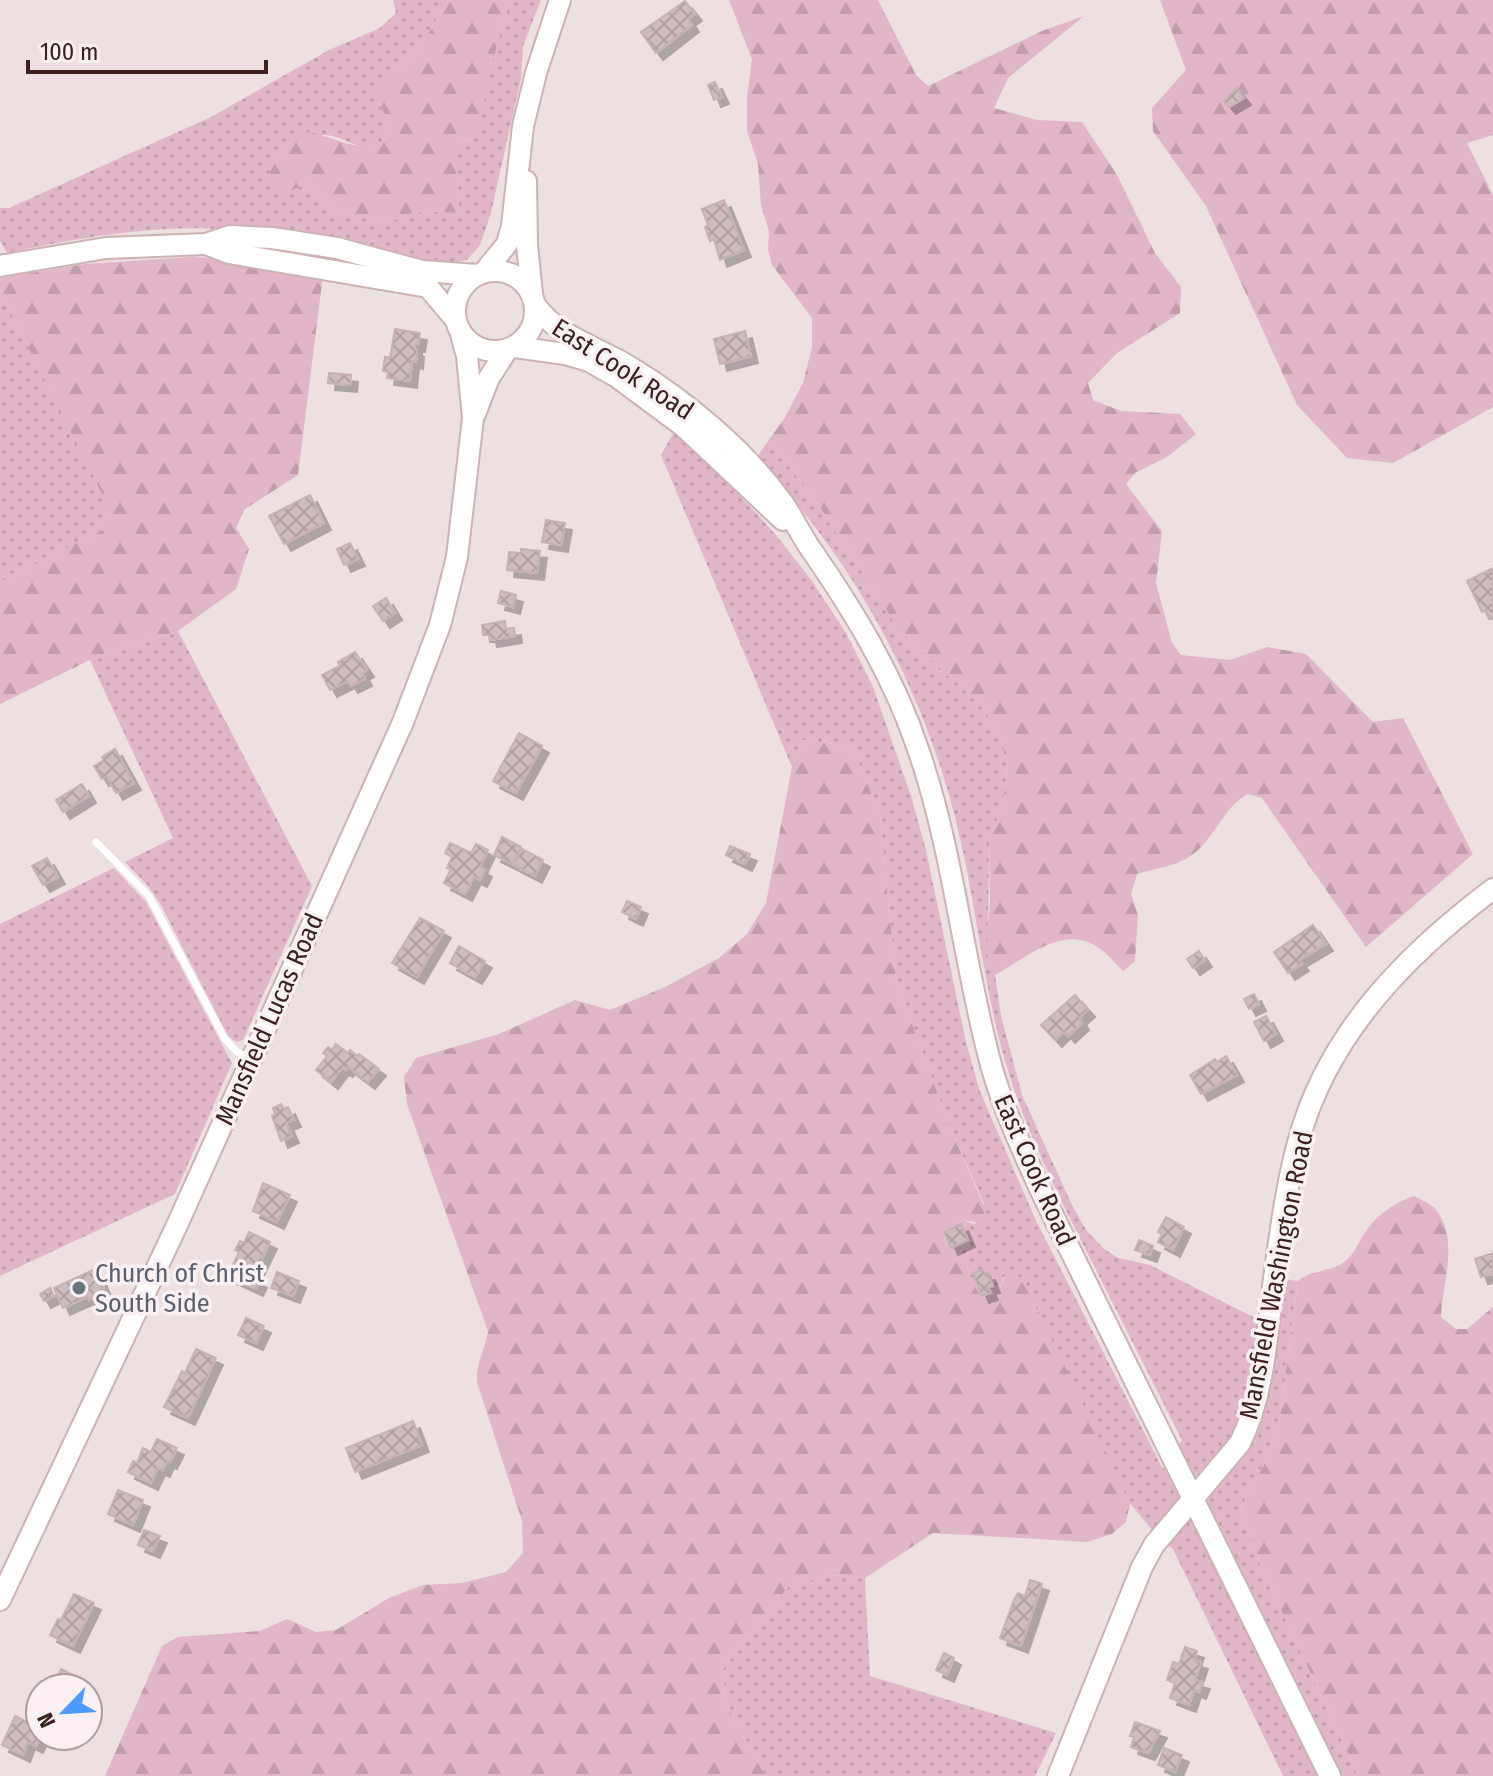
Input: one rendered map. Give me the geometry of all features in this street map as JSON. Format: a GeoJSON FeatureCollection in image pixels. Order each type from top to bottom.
{"type":"FeatureCollection","features":[{"type":"Feature","properties":{"kind":"main road"},"geometry":{"type":"LineString","coordinates":[[458,326],[455,306],[459,293],[466,282],[497,260],[510,235],[523,126],[536,73],[560,0]]}},
{"type":"Feature","properties":{"kind":"main road"},"geometry":{"type":"LineString","coordinates":[[206,244],[229,253],[428,287],[458,326],[482,350],[494,352],[511,348],[531,329],[533,300],[527,246],[523,126]]}},
{"type":"Feature","properties":{"kind":"main road"},"geometry":{"type":"LineString","coordinates":[[0,266],[106,248],[206,244],[230,236],[272,238],[351,251],[422,271],[507,273],[517,278],[533,300]]}},
{"type":"Feature","properties":{"kind":"main road","name":"East Cook Road"},"geometry":{"type":"LineString","coordinates":[[533,300],[546,321],[562,333],[628,366],[670,394],[760,475],[784,505],[878,655],[919,751],[944,842],[984,1038],[1010,1120],[1053,1215],[1327,1769]]}},
{"type":"Feature","properties":{"kind":"main road","name":"Mansfield Lucas Road"},"geometry":{"type":"LineString","coordinates":[[0,1600],[178,1223],[403,722],[431,651],[457,557],[473,418],[467,356],[458,326]]}},
{"type":"Feature","properties":{"kind":"main road","name":"East Cook Road"},"geometry":{"type":"LineString","coordinates":[[511,348],[577,357],[617,377],[683,426],[806,542]]}},
{"type":"Feature","properties":{"kind":"main road","name":"Mansfield Lucas Road"},"geometry":{"type":"LineString","coordinates":[[473,418],[489,378],[511,348]]}},
{"type":"Feature","properties":{"kind":"main road","name":"Mansfield Washington Road"},"geometry":{"type":"LineString","coordinates":[[1058,1776],[1142,1567],[1154,1545],[1240,1443],[1249,1424],[1261,1376],[1291,1170],[1299,1136],[1326,1072],[1379,990],[1417,951],[1493,889]]}},
{"type":"Feature","properties":{"kind":"lane"},"geometry":{"type":"LineString","coordinates":[[96,842],[149,896],[225,1039],[236,1051],[251,1059]]}},
{"type":"Feature","properties":{"kind":"green space"},"geometry":{"type":"Polygon","coordinates":[[[393,0],[448,0],[423,42],[405,64],[387,75],[378,102],[387,119],[386,140],[361,146],[325,135],[292,139],[270,171],[308,183],[333,213],[385,224],[409,214],[428,211],[458,213],[456,151],[470,138],[510,0],[541,0],[523,46],[521,78],[491,213],[480,245],[467,260],[444,266],[244,231],[185,228],[125,233],[7,253],[0,240],[0,208],[9,208],[211,117],[329,50],[380,28],[396,13],[393,0]]]}},
{"type":"Feature","properties":{"kind":"green space"},"geometry":{"type":"Polygon","coordinates":[[[448,0],[510,0],[477,133],[457,150],[458,213],[428,211],[409,214],[385,224],[333,213],[308,183],[287,191],[273,185],[268,180],[270,171],[292,139],[308,132],[366,146],[386,140],[387,119],[378,102],[379,86],[387,75],[405,64],[423,42],[448,0]]]}},
{"type":"Feature","properties":{"kind":"green space"},"geometry":{"type":"Polygon","coordinates":[[[729,0],[878,0],[916,75],[928,86],[1042,31],[1084,16],[1008,78],[994,108],[1037,120],[1082,122],[1117,175],[1155,253],[1181,287],[1180,313],[1117,353],[1088,383],[1093,400],[1121,411],[1180,414],[1196,434],[1167,457],[1135,473],[1126,484],[1162,531],[1156,583],[1172,643],[1181,655],[1230,660],[1267,647],[1306,654],[1373,722],[1403,718],[1473,854],[1366,947],[1262,798],[1248,794],[1233,806],[1197,851],[1176,863],[1137,874],[1131,894],[1138,915],[1135,961],[1123,971],[1096,946],[1070,939],[1031,953],[995,975],[988,958],[989,840],[1002,807],[1008,767],[999,734],[981,705],[896,625],[812,495],[768,441],[803,383],[812,347],[812,318],[772,265],[768,249],[769,231],[761,205],[758,164],[747,131],[752,59],[729,0]]]}},
{"type":"Feature","properties":{"kind":"green space"},"geometry":{"type":"Polygon","coordinates":[[[1160,0],[1493,0],[1493,135],[1467,143],[1493,195],[1493,407],[1393,463],[1347,458],[1297,405],[1206,206],[1153,131],[1152,108],[1186,70],[1160,0]]]}},
{"type":"Feature","properties":{"kind":"green space"},"geometry":{"type":"Polygon","coordinates":[[[192,257],[324,267],[298,475],[245,509],[236,528],[249,549],[236,589],[178,631],[90,660],[0,704],[0,582],[103,530],[106,502],[0,291],[0,278],[85,264],[192,257]]]}},
{"type":"Feature","properties":{"kind":"green space"},"geometry":{"type":"Polygon","coordinates":[[[0,291],[107,502],[103,530],[0,582],[0,291]]]}},
{"type":"Feature","properties":{"kind":"green space"},"geometry":{"type":"Polygon","coordinates":[[[674,432],[733,488],[812,581],[846,633],[873,687],[911,796],[926,850],[965,1038],[979,1089],[1036,1221],[1163,1469],[1182,1440],[1058,1193],[1026,1123],[1009,1074],[994,1016],[960,838],[929,734],[884,634],[856,587],[826,541],[756,459],[768,441],[812,495],[896,625],[981,705],[999,734],[1008,767],[1002,807],[989,840],[988,958],[995,975],[1001,1016],[1022,1095],[1086,1230],[1104,1249],[1118,1258],[1150,1265],[1259,1320],[1284,1279],[1298,1281],[1279,1423],[1266,1461],[1240,1509],[1260,1564],[1358,1776],[1342,1776],[1216,1518],[1212,1559],[1319,1776],[1283,1776],[1173,1549],[1130,1503],[1004,1276],[999,1290],[988,1299],[981,1299],[969,1276],[967,1264],[949,1249],[942,1228],[960,1220],[975,1224],[984,1203],[951,1130],[896,980],[880,815],[852,746],[803,740],[792,767],[661,455],[674,432]]]}},
{"type":"Feature","properties":{"kind":"green space"},"geometry":{"type":"Polygon","coordinates":[[[178,631],[312,886],[243,1040],[236,1042],[228,1036],[161,905],[125,862],[173,838],[90,660],[178,631]]]}},
{"type":"Feature","properties":{"kind":"green space"},"geometry":{"type":"Polygon","coordinates":[[[803,740],[852,746],[880,815],[896,980],[951,1130],[986,1210],[981,1223],[960,1220],[943,1228],[946,1241],[967,1264],[969,1276],[981,1298],[988,1299],[999,1290],[1007,1272],[1012,1271],[1023,1279],[1130,1503],[1126,1522],[1112,1534],[1087,1542],[933,1533],[865,1578],[830,1575],[788,1587],[722,1670],[726,1704],[765,1776],[105,1776],[162,1646],[178,1637],[260,1631],[287,1619],[316,1632],[336,1630],[389,1598],[423,1585],[462,1583],[506,1572],[523,1553],[522,1521],[477,1382],[488,1331],[407,1104],[404,1077],[416,1058],[499,1034],[575,1000],[610,1010],[665,987],[719,958],[747,934],[766,903],[792,767],[803,740]]]}},
{"type":"Feature","properties":{"kind":"green space"},"geometry":{"type":"Polygon","coordinates":[[[114,868],[146,902],[232,1063],[175,1194],[0,1276],[0,924],[114,868]]]}},
{"type":"Feature","properties":{"kind":"green space"},"geometry":{"type":"Polygon","coordinates":[[[1414,1196],[1434,1208],[1447,1235],[1448,1262],[1441,1317],[1456,1329],[1467,1329],[1493,1307],[1493,1776],[1358,1776],[1260,1564],[1240,1509],[1266,1461],[1279,1423],[1298,1281],[1343,1263],[1378,1217],[1414,1196]]]}},
{"type":"Feature","properties":{"kind":"green space"},"geometry":{"type":"Polygon","coordinates":[[[830,1575],[865,1578],[870,1676],[1056,1733],[1035,1776],[765,1776],[726,1704],[722,1670],[788,1587],[830,1575]]]}},
{"type":"Feature","properties":{"kind":"building"},"geometry":{"type":"Polygon","coordinates":[[[685,1],[695,14],[688,19],[692,25],[656,53],[641,32],[685,1]]]}},
{"type":"Feature","properties":{"kind":"building"},"geometry":{"type":"Polygon","coordinates":[[[715,82],[722,97],[714,100],[708,85],[715,82]]]}},
{"type":"Feature","properties":{"kind":"building"},"geometry":{"type":"Polygon","coordinates":[[[1236,88],[1244,98],[1229,107],[1224,101],[1236,88]]]}},
{"type":"Feature","properties":{"kind":"building"},"geometry":{"type":"Polygon","coordinates":[[[724,200],[744,250],[720,260],[714,239],[710,241],[705,227],[708,225],[702,209],[724,200]]]}},
{"type":"Feature","properties":{"kind":"building"},"geometry":{"type":"Polygon","coordinates":[[[395,329],[420,333],[418,345],[415,345],[416,362],[412,361],[410,381],[387,378],[388,372],[383,371],[385,357],[390,358],[395,329]]]}},
{"type":"Feature","properties":{"kind":"building"},"geometry":{"type":"Polygon","coordinates":[[[745,331],[751,356],[720,364],[714,339],[745,331]]]}},
{"type":"Feature","properties":{"kind":"building"},"geometry":{"type":"Polygon","coordinates":[[[329,373],[351,375],[350,385],[328,383],[329,373]]]}},
{"type":"Feature","properties":{"kind":"building"},"geometry":{"type":"Polygon","coordinates":[[[310,495],[324,523],[284,544],[269,516],[310,495]]]}},
{"type":"Feature","properties":{"kind":"building"},"geometry":{"type":"Polygon","coordinates":[[[546,520],[565,523],[561,545],[542,542],[546,520]]]}},
{"type":"Feature","properties":{"kind":"building"},"geometry":{"type":"Polygon","coordinates":[[[350,543],[358,559],[344,565],[337,549],[350,543]]]}},
{"type":"Feature","properties":{"kind":"building"},"geometry":{"type":"Polygon","coordinates":[[[521,549],[540,551],[537,573],[507,570],[509,552],[521,553],[521,549]]]}},
{"type":"Feature","properties":{"kind":"building"},"geometry":{"type":"Polygon","coordinates":[[[1493,568],[1493,616],[1489,618],[1486,611],[1482,612],[1467,581],[1493,568]]]}},
{"type":"Feature","properties":{"kind":"building"},"geometry":{"type":"Polygon","coordinates":[[[501,591],[516,595],[513,607],[498,603],[501,591]]]}},
{"type":"Feature","properties":{"kind":"building"},"geometry":{"type":"Polygon","coordinates":[[[386,598],[395,613],[383,621],[373,606],[386,598]]]}},
{"type":"Feature","properties":{"kind":"building"},"geometry":{"type":"Polygon","coordinates":[[[505,621],[506,629],[514,628],[515,636],[490,640],[489,635],[483,635],[482,625],[505,621]]]}},
{"type":"Feature","properties":{"kind":"building"},"geometry":{"type":"Polygon","coordinates":[[[355,652],[367,670],[362,673],[365,679],[351,686],[348,681],[330,690],[322,675],[340,666],[338,662],[355,652]]]}},
{"type":"Feature","properties":{"kind":"building"},"geometry":{"type":"Polygon","coordinates":[[[519,733],[542,746],[516,793],[493,781],[519,733]]]}},
{"type":"Feature","properties":{"kind":"building"},"geometry":{"type":"Polygon","coordinates":[[[115,749],[134,783],[116,793],[106,776],[102,779],[94,766],[115,749]]]}},
{"type":"Feature","properties":{"kind":"building"},"geometry":{"type":"Polygon","coordinates":[[[82,784],[89,796],[63,812],[56,800],[82,784]]]}},
{"type":"Feature","properties":{"kind":"building"},"geometry":{"type":"Polygon","coordinates":[[[502,837],[521,847],[512,864],[494,855],[502,837]]]}},
{"type":"Feature","properties":{"kind":"building"},"geometry":{"type":"Polygon","coordinates":[[[450,843],[471,853],[476,844],[488,850],[480,867],[485,870],[480,880],[474,877],[465,894],[444,883],[451,869],[447,868],[452,857],[445,853],[450,843]]]}},
{"type":"Feature","properties":{"kind":"building"},"geometry":{"type":"Polygon","coordinates":[[[730,846],[750,854],[745,864],[726,855],[730,846]]]}},
{"type":"Feature","properties":{"kind":"building"},"geometry":{"type":"Polygon","coordinates":[[[522,849],[543,860],[535,876],[514,865],[522,849]]]}},
{"type":"Feature","properties":{"kind":"building"},"geometry":{"type":"Polygon","coordinates":[[[47,858],[58,877],[43,885],[32,866],[47,858]]]}},
{"type":"Feature","properties":{"kind":"building"},"geometry":{"type":"Polygon","coordinates":[[[627,901],[641,907],[636,919],[622,912],[627,901]]]}},
{"type":"Feature","properties":{"kind":"building"},"geometry":{"type":"Polygon","coordinates":[[[420,918],[444,931],[417,977],[392,963],[420,918]]]}},
{"type":"Feature","properties":{"kind":"building"},"geometry":{"type":"Polygon","coordinates":[[[1313,925],[1326,944],[1299,960],[1302,964],[1288,973],[1274,952],[1313,925]]]}},
{"type":"Feature","properties":{"kind":"building"},"geometry":{"type":"Polygon","coordinates":[[[459,946],[485,961],[475,977],[450,963],[459,946]]]}},
{"type":"Feature","properties":{"kind":"building"},"geometry":{"type":"Polygon","coordinates":[[[1199,951],[1205,960],[1193,968],[1187,959],[1199,951]]]}},
{"type":"Feature","properties":{"kind":"building"},"geometry":{"type":"Polygon","coordinates":[[[1254,994],[1259,1004],[1249,1009],[1244,999],[1254,994]]]}},
{"type":"Feature","properties":{"kind":"building"},"geometry":{"type":"Polygon","coordinates":[[[1075,995],[1088,1010],[1079,1018],[1082,1023],[1068,1036],[1064,1031],[1055,1040],[1041,1025],[1075,995]]]}},
{"type":"Feature","properties":{"kind":"building"},"geometry":{"type":"Polygon","coordinates":[[[1266,1016],[1276,1034],[1264,1041],[1254,1022],[1266,1016]]]}},
{"type":"Feature","properties":{"kind":"building"},"geometry":{"type":"Polygon","coordinates":[[[336,1044],[348,1053],[350,1050],[357,1056],[359,1054],[379,1069],[368,1082],[348,1067],[346,1070],[342,1068],[331,1082],[316,1070],[327,1056],[323,1053],[328,1047],[332,1050],[336,1044]]]}},
{"type":"Feature","properties":{"kind":"building"},"geometry":{"type":"Polygon","coordinates":[[[1226,1056],[1237,1075],[1201,1094],[1190,1075],[1215,1059],[1217,1062],[1226,1056]]]}},
{"type":"Feature","properties":{"kind":"building"},"geometry":{"type":"Polygon","coordinates":[[[281,1104],[284,1109],[288,1107],[294,1120],[286,1123],[292,1136],[281,1141],[272,1116],[275,1114],[273,1108],[281,1104]]]}},
{"type":"Feature","properties":{"kind":"building"},"geometry":{"type":"Polygon","coordinates":[[[263,1183],[290,1195],[277,1222],[253,1211],[263,1183]]]}},
{"type":"Feature","properties":{"kind":"building"},"geometry":{"type":"Polygon","coordinates":[[[1166,1217],[1184,1227],[1173,1250],[1158,1242],[1162,1234],[1158,1232],[1166,1217]]]}},
{"type":"Feature","properties":{"kind":"building"},"geometry":{"type":"Polygon","coordinates":[[[961,1224],[968,1240],[951,1248],[944,1232],[961,1224]]]}},
{"type":"Feature","properties":{"kind":"building"},"geometry":{"type":"Polygon","coordinates":[[[249,1232],[270,1242],[253,1277],[260,1281],[256,1289],[228,1276],[239,1252],[235,1250],[240,1241],[244,1243],[249,1232]]]}},
{"type":"Feature","properties":{"kind":"building"},"geometry":{"type":"Polygon","coordinates":[[[1139,1240],[1153,1246],[1150,1255],[1135,1250],[1139,1240]]]}},
{"type":"Feature","properties":{"kind":"building"},"geometry":{"type":"Polygon","coordinates":[[[1493,1253],[1493,1274],[1481,1277],[1475,1259],[1493,1253]]]}},
{"type":"Feature","properties":{"kind":"building","name":"Church of Christ South Side"},"geometry":{"type":"Polygon","coordinates":[[[95,1269],[104,1289],[89,1300],[87,1297],[63,1308],[54,1288],[95,1269]]]}},
{"type":"Feature","properties":{"kind":"building"},"geometry":{"type":"Polygon","coordinates":[[[983,1269],[993,1286],[988,1287],[991,1293],[982,1296],[973,1273],[983,1269]]]}},
{"type":"Feature","properties":{"kind":"building"},"geometry":{"type":"Polygon","coordinates":[[[277,1272],[299,1281],[293,1296],[271,1288],[277,1272]]]}},
{"type":"Feature","properties":{"kind":"building"},"geometry":{"type":"Polygon","coordinates":[[[50,1288],[54,1296],[44,1301],[40,1294],[50,1288]]]}},
{"type":"Feature","properties":{"kind":"building"},"geometry":{"type":"Polygon","coordinates":[[[246,1318],[264,1326],[256,1343],[238,1335],[246,1318]]]}},
{"type":"Feature","properties":{"kind":"building"},"geometry":{"type":"Polygon","coordinates":[[[196,1349],[216,1358],[188,1418],[164,1407],[196,1349]]]}},
{"type":"Feature","properties":{"kind":"building"},"geometry":{"type":"Polygon","coordinates":[[[413,1421],[422,1445],[355,1472],[346,1448],[413,1421]]]}},
{"type":"Feature","properties":{"kind":"building"},"geometry":{"type":"Polygon","coordinates":[[[157,1439],[177,1448],[163,1470],[158,1468],[151,1483],[128,1472],[133,1461],[137,1463],[143,1448],[151,1452],[157,1439]]]}},
{"type":"Feature","properties":{"kind":"building"},"geometry":{"type":"Polygon","coordinates":[[[118,1490],[143,1500],[133,1525],[108,1514],[118,1490]]]}},
{"type":"Feature","properties":{"kind":"building"},"geometry":{"type":"Polygon","coordinates":[[[144,1530],[160,1536],[153,1551],[138,1545],[144,1530]]]}},
{"type":"Feature","properties":{"kind":"building"},"geometry":{"type":"Polygon","coordinates":[[[1030,1580],[1042,1584],[1021,1646],[1000,1638],[1014,1600],[1018,1593],[1025,1596],[1030,1580]]]}},
{"type":"Feature","properties":{"kind":"building"},"geometry":{"type":"Polygon","coordinates":[[[74,1594],[94,1603],[73,1646],[50,1635],[74,1594]]]}},
{"type":"Feature","properties":{"kind":"building"},"geometry":{"type":"Polygon","coordinates":[[[1185,1647],[1197,1651],[1194,1660],[1201,1662],[1195,1680],[1203,1682],[1199,1692],[1194,1690],[1189,1705],[1170,1698],[1175,1683],[1167,1680],[1173,1662],[1179,1664],[1185,1647]]]}},
{"type":"Feature","properties":{"kind":"building"},"geometry":{"type":"Polygon","coordinates":[[[944,1653],[954,1658],[947,1675],[936,1670],[944,1653]]]}},
{"type":"Feature","properties":{"kind":"building"},"geometry":{"type":"Polygon","coordinates":[[[15,1716],[24,1720],[23,1755],[2,1745],[15,1716]]]}},
{"type":"Feature","properties":{"kind":"building"},"geometry":{"type":"Polygon","coordinates":[[[1135,1722],[1160,1731],[1148,1753],[1131,1747],[1134,1737],[1130,1736],[1135,1722]]]}},
{"type":"Feature","properties":{"kind":"building"},"geometry":{"type":"Polygon","coordinates":[[[1164,1748],[1182,1755],[1175,1772],[1158,1765],[1164,1748]]]}},
{"type":"Feature","properties":{"kind":"place","name":"Church of Christ South Side"},"geometry":{"type":"Point","coordinates":[79,1288]}}]}
